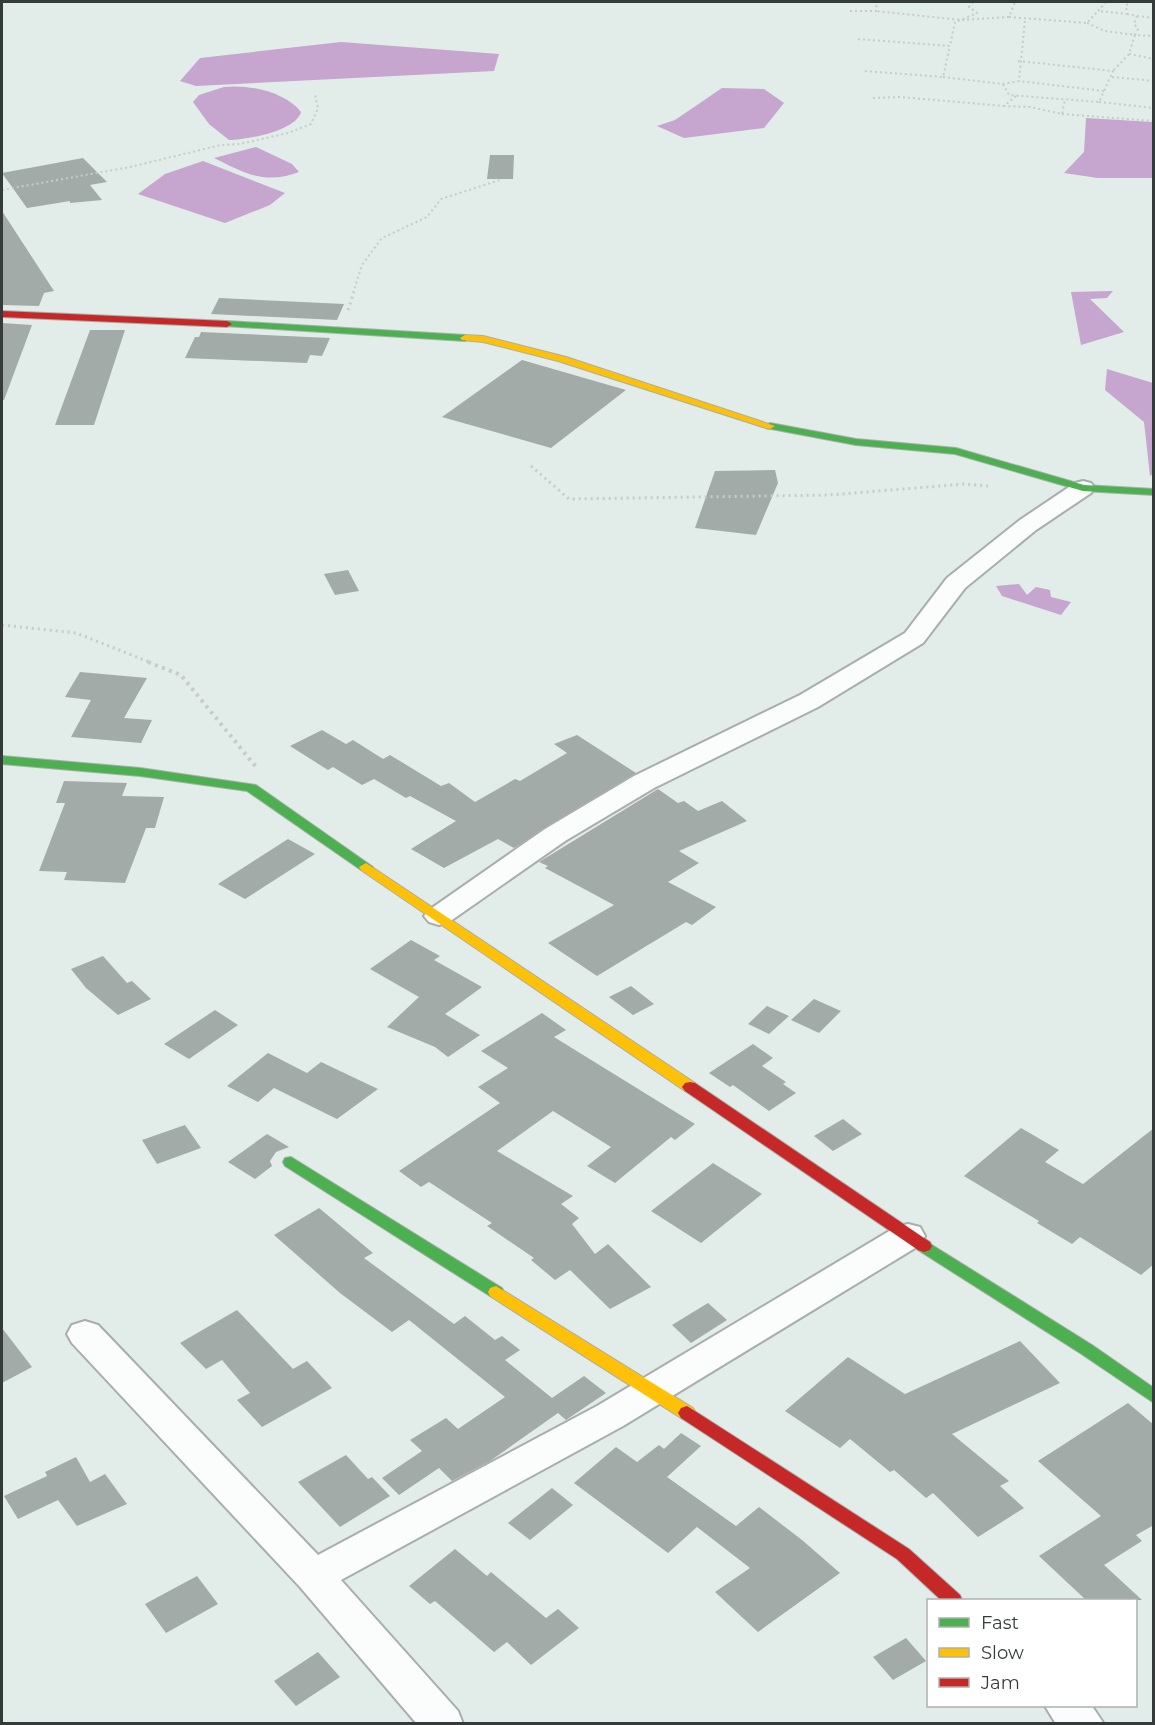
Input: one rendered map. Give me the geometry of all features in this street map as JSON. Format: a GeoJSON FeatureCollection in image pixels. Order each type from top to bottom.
{"type":"FeatureCollection","features":[{"type":"Feature","properties":{"kind":"main road"},"geometry":{"type":"LineString","coordinates":[[2,315],[343,329],[483,339],[562,359],[774,428],[856,442],[956,451],[1083,488],[1154,492]]}},
{"type":"Feature","properties":{"kind":"main road"},"geometry":{"type":"LineString","coordinates":[[2,760],[140,772],[251,789],[908,1236],[1086,1349],[1154,1397]]}},
{"type":"Feature","properties":{"kind":"main road"},"geometry":{"type":"LineString","coordinates":[[291,1162],[652,1389],[903,1554],[952,1599]]}},
{"type":"Feature","properties":{"kind":"street"},"geometry":{"type":"LineString","coordinates":[[439,916],[555,835],[634,788],[809,701],[914,638],[956,583],[1028,525],[1083,488]]}},
{"type":"Feature","properties":{"kind":"street"},"geometry":{"type":"LineString","coordinates":[[314,1576],[610,1416],[908,1236]]}},
{"type":"Feature","properties":{"kind":"street"},"geometry":{"type":"LineString","coordinates":[[85,1334],[314,1576],[443,1724]]}},
{"type":"Feature","properties":{"kind":"street"},"geometry":{"type":"LineString","coordinates":[[1066,1707],[1084,1724]]}},
{"type":"Feature","properties":{"kind":"path"},"geometry":{"type":"LineString","coordinates":[[876,11],[877,2]]}},
{"type":"Feature","properties":{"kind":"path"},"geometry":{"type":"LineString","coordinates":[[903,2],[933,4],[934,2]]}},
{"type":"Feature","properties":{"kind":"path"},"geometry":{"type":"LineString","coordinates":[[943,77],[956,27],[955,22],[976,13],[969,7],[973,2]]}},
{"type":"Feature","properties":{"kind":"path"},"geometry":{"type":"LineString","coordinates":[[1009,17],[1014,11],[1014,2]]}},
{"type":"Feature","properties":{"kind":"path"},"geometry":{"type":"LineString","coordinates":[[1087,23],[1106,2]]}},
{"type":"Feature","properties":{"kind":"path"},"geometry":{"type":"LineString","coordinates":[[1127,14],[1126,6],[1129,2]]}},
{"type":"Feature","properties":{"kind":"path"},"geometry":{"type":"LineString","coordinates":[[850,11],[876,11],[961,20],[1009,17],[1087,23],[1105,31],[1154,36]]}},
{"type":"Feature","properties":{"kind":"path"},"geometry":{"type":"LineString","coordinates":[[1098,11],[1154,18]]}},
{"type":"Feature","properties":{"kind":"path"},"geometry":{"type":"LineString","coordinates":[[1099,102],[1112,77],[1113,70],[1129,54],[1138,29],[1134,24],[1137,16]]}},
{"type":"Feature","properties":{"kind":"path"},"geometry":{"type":"LineString","coordinates":[[1019,81],[1018,61],[1025,33],[1025,20]]}},
{"type":"Feature","properties":{"kind":"path"},"geometry":{"type":"LineString","coordinates":[[858,39],[950,46]]}},
{"type":"Feature","properties":{"kind":"path"},"geometry":{"type":"LineString","coordinates":[[1129,54],[1154,59]]}},
{"type":"Feature","properties":{"kind":"path"},"geometry":{"type":"LineString","coordinates":[[1018,61],[1113,70]]}},
{"type":"Feature","properties":{"kind":"path"},"geometry":{"type":"LineString","coordinates":[[865,70],[1004,84],[1019,81],[1104,91]]}},
{"type":"Feature","properties":{"kind":"path"},"geometry":{"type":"LineString","coordinates":[[1112,77],[1154,81]]}},
{"type":"Feature","properties":{"kind":"path"},"geometry":{"type":"LineString","coordinates":[[1004,84],[1009,95],[1154,108]]}},
{"type":"Feature","properties":{"kind":"path"},"geometry":{"type":"LineString","coordinates":[[2,190],[130,167],[221,145],[240,144],[288,133],[311,124],[318,108],[315,95]]}},
{"type":"Feature","properties":{"kind":"path"},"geometry":{"type":"LineString","coordinates":[[1004,106],[1017,95]]}},
{"type":"Feature","properties":{"kind":"path"},"geometry":{"type":"LineString","coordinates":[[873,98],[900,97],[1030,107],[1062,114],[1154,121]]}},
{"type":"Feature","properties":{"kind":"path"},"geometry":{"type":"LineString","coordinates":[[1062,114],[1065,99]]}},
{"type":"Feature","properties":{"kind":"path"},"geometry":{"type":"LineString","coordinates":[[343,329],[362,265],[382,238],[427,217],[441,199],[500,180]]}},
{"type":"Feature","properties":{"kind":"path"},"geometry":{"type":"LineString","coordinates":[[531,466],[569,499],[829,495],[966,484],[998,486]]}},
{"type":"Feature","properties":{"kind":"path"},"geometry":{"type":"LineString","coordinates":[[2,625],[75,633],[181,675],[256,765],[251,789]]}},
{"type":"Feature","properties":{"kind":"shaded area"},"geometry":{"type":"Polygon","coordinates":[[[341,42],[499,54],[494,71],[196,86],[180,81],[200,58],[341,42]]]}},
{"type":"Feature","properties":{"kind":"shaded area"},"geometry":{"type":"Polygon","coordinates":[[[224,87],[255,88],[266,91],[286,99],[301,112],[297,119],[281,129],[258,136],[229,140],[209,124],[193,102],[199,95],[224,87]]]}},
{"type":"Feature","properties":{"kind":"shaded area"},"geometry":{"type":"Polygon","coordinates":[[[722,88],[764,89],[784,103],[764,128],[684,138],[657,126],[675,120],[722,88]]]}},
{"type":"Feature","properties":{"kind":"shaded area"},"geometry":{"type":"Polygon","coordinates":[[[1086,118],[1153,122],[1153,178],[1098,178],[1064,173],[1084,152],[1086,118]]]}},
{"type":"Feature","properties":{"kind":"shaded area"},"geometry":{"type":"Polygon","coordinates":[[[256,147],[292,164],[299,172],[276,177],[255,176],[214,158],[256,147]]]}},
{"type":"Feature","properties":{"kind":"shaded area"},"geometry":{"type":"Polygon","coordinates":[[[203,161],[285,193],[270,205],[225,223],[138,194],[165,174],[203,161]]]}},
{"type":"Feature","properties":{"kind":"shaded area"},"geometry":{"type":"Polygon","coordinates":[[[1113,291],[1107,298],[1090,299],[1124,332],[1081,345],[1071,292],[1113,291]]]}},
{"type":"Feature","properties":{"kind":"shaded area"},"geometry":{"type":"Polygon","coordinates":[[[1107,369],[1153,383],[1154,473],[1150,476],[1144,422],[1105,390],[1107,369]]]}},
{"type":"Feature","properties":{"kind":"shaded area"},"geometry":{"type":"Polygon","coordinates":[[[1019,584],[1027,595],[1036,587],[1050,590],[1051,597],[1071,602],[1061,615],[1002,596],[996,586],[1019,584]]]}},
{"type":"Feature","properties":{"kind":"building"},"geometry":{"type":"Polygon","coordinates":[[[490,155],[514,155],[513,179],[487,179],[490,155]]]}},
{"type":"Feature","properties":{"kind":"building"},"geometry":{"type":"Polygon","coordinates":[[[83,158],[107,182],[90,185],[102,200],[70,203],[70,201],[27,208],[2,173],[83,158]]]}},
{"type":"Feature","properties":{"kind":"building"},"geometry":{"type":"Polygon","coordinates":[[[2,211],[54,291],[44,293],[39,306],[2,305],[2,211]]]}},
{"type":"Feature","properties":{"kind":"building"},"geometry":{"type":"Polygon","coordinates":[[[219,298],[344,304],[337,320],[211,314],[219,298]]]}},
{"type":"Feature","properties":{"kind":"building"},"geometry":{"type":"Polygon","coordinates":[[[2,323],[32,325],[4,400],[2,400],[2,323]]]}},
{"type":"Feature","properties":{"kind":"building"},"geometry":{"type":"Polygon","coordinates":[[[90,330],[125,330],[94,425],[55,425],[90,330]]]}},
{"type":"Feature","properties":{"kind":"building"},"geometry":{"type":"Polygon","coordinates":[[[201,332],[330,338],[322,356],[310,355],[307,363],[185,358],[195,337],[199,337],[201,332]]]}},
{"type":"Feature","properties":{"kind":"building"},"geometry":{"type":"Polygon","coordinates":[[[522,360],[626,390],[551,448],[442,417],[522,360]]]}},
{"type":"Feature","properties":{"kind":"building"},"geometry":{"type":"Polygon","coordinates":[[[775,470],[778,483],[756,535],[695,528],[715,471],[775,470]]]}},
{"type":"Feature","properties":{"kind":"building"},"geometry":{"type":"Polygon","coordinates":[[[348,570],[359,591],[335,595],[324,574],[348,570]]]}},
{"type":"Feature","properties":{"kind":"building"},"geometry":{"type":"Polygon","coordinates":[[[80,672],[147,678],[124,718],[152,720],[141,743],[71,737],[91,700],[65,697],[80,672]]]}},
{"type":"Feature","properties":{"kind":"building"},"geometry":{"type":"Polygon","coordinates":[[[322,730],[346,744],[353,740],[383,759],[390,755],[441,786],[449,783],[475,802],[515,779],[520,781],[567,753],[554,744],[577,735],[636,773],[514,848],[498,839],[444,868],[411,849],[456,821],[410,796],[406,798],[374,779],[362,785],[333,767],[328,770],[290,746],[322,730]]]}},
{"type":"Feature","properties":{"kind":"building"},"geometry":{"type":"Polygon","coordinates":[[[64,781],[127,783],[122,796],[164,797],[155,828],[146,828],[125,883],[64,880],[67,872],[39,871],[65,803],[56,803],[64,781]]]}},
{"type":"Feature","properties":{"kind":"building"},"geometry":{"type":"Polygon","coordinates":[[[658,789],[678,803],[684,801],[698,811],[722,801],[747,821],[679,851],[699,863],[668,882],[716,907],[692,925],[686,922],[597,976],[548,943],[614,905],[545,868],[548,866],[539,862],[658,789]]]}},
{"type":"Feature","properties":{"kind":"building"},"geometry":{"type":"Polygon","coordinates":[[[288,839],[315,854],[245,899],[218,884],[288,839]]]}},
{"type":"Feature","properties":{"kind":"building"},"geometry":{"type":"Polygon","coordinates":[[[411,940],[440,956],[434,960],[482,987],[445,1014],[480,1035],[448,1057],[435,1047],[387,1027],[419,997],[370,969],[411,940]]]}},
{"type":"Feature","properties":{"kind":"building"},"geometry":{"type":"Polygon","coordinates":[[[103,956],[127,983],[132,981],[151,999],[118,1015],[86,988],[71,969],[103,956]]]}},
{"type":"Feature","properties":{"kind":"building"},"geometry":{"type":"Polygon","coordinates":[[[631,986],[654,1004],[633,1015],[609,997],[631,986]]]}},
{"type":"Feature","properties":{"kind":"building"},"geometry":{"type":"Polygon","coordinates":[[[814,999],[841,1011],[819,1033],[791,1020],[814,999]]]}},
{"type":"Feature","properties":{"kind":"building"},"geometry":{"type":"Polygon","coordinates":[[[767,1006],[789,1016],[769,1034],[748,1024],[767,1006]]]}},
{"type":"Feature","properties":{"kind":"building"},"geometry":{"type":"Polygon","coordinates":[[[215,1010],[238,1025],[189,1059],[164,1044],[215,1010]]]}},
{"type":"Feature","properties":{"kind":"building"},"geometry":{"type":"Polygon","coordinates":[[[542,1013],[566,1030],[554,1037],[695,1124],[675,1140],[671,1137],[615,1183],[587,1166],[611,1147],[553,1111],[497,1151],[573,1196],[561,1204],[579,1218],[572,1224],[595,1254],[608,1244],[651,1287],[610,1309],[570,1270],[555,1280],[531,1260],[534,1258],[487,1226],[492,1223],[429,1182],[421,1187],[399,1171],[500,1103],[478,1087],[508,1068],[481,1051],[542,1013]]]}},
{"type":"Feature","properties":{"kind":"building"},"geometry":{"type":"Polygon","coordinates":[[[753,1044],[773,1058],[762,1066],[786,1082],[783,1084],[796,1093],[769,1111],[733,1085],[730,1087],[709,1073],[753,1044]]]}},
{"type":"Feature","properties":{"kind":"building"},"geometry":{"type":"Polygon","coordinates":[[[268,1053],[307,1073],[321,1062],[378,1089],[337,1119],[274,1088],[258,1102],[227,1086],[268,1053]]]}},
{"type":"Feature","properties":{"kind":"building"},"geometry":{"type":"Polygon","coordinates":[[[843,1119],[862,1134],[833,1151],[814,1136],[843,1119]]]}},
{"type":"Feature","properties":{"kind":"building"},"geometry":{"type":"Polygon","coordinates":[[[185,1125],[201,1148],[157,1164],[142,1140],[185,1125]]]}},
{"type":"Feature","properties":{"kind":"building"},"geometry":{"type":"Polygon","coordinates":[[[1021,1128],[1059,1150],[1045,1162],[1083,1184],[1154,1128],[1154,1264],[1141,1275],[1080,1237],[1072,1244],[1037,1223],[1039,1221],[964,1176],[1021,1128]]]}},
{"type":"Feature","properties":{"kind":"building"},"geometry":{"type":"Polygon","coordinates":[[[267,1134],[289,1147],[276,1152],[270,1161],[272,1166],[255,1179],[228,1162],[267,1134]]]}},
{"type":"Feature","properties":{"kind":"building"},"geometry":{"type":"Polygon","coordinates":[[[713,1163],[762,1194],[701,1243],[651,1211],[713,1163]]]}},
{"type":"Feature","properties":{"kind":"building"},"geometry":{"type":"Polygon","coordinates":[[[319,1208],[373,1253],[364,1258],[454,1324],[465,1316],[495,1340],[502,1336],[520,1350],[505,1360],[552,1398],[584,1376],[606,1393],[566,1420],[558,1413],[490,1461],[452,1481],[439,1468],[399,1495],[382,1478],[422,1451],[410,1440],[446,1418],[458,1429],[505,1397],[409,1320],[392,1332],[340,1293],[274,1235],[319,1208]]]}},
{"type":"Feature","properties":{"kind":"building"},"geometry":{"type":"Polygon","coordinates":[[[708,1303],[727,1320],[691,1343],[672,1325],[708,1303]]]}},
{"type":"Feature","properties":{"kind":"building"},"geometry":{"type":"Polygon","coordinates":[[[237,1310],[293,1369],[307,1361],[332,1388],[262,1427],[237,1400],[250,1393],[222,1360],[206,1369],[180,1343],[237,1310]]]}},
{"type":"Feature","properties":{"kind":"building"},"geometry":{"type":"Polygon","coordinates":[[[2,1328],[32,1367],[2,1383],[2,1328]]]}},
{"type":"Feature","properties":{"kind":"building"},"geometry":{"type":"Polygon","coordinates":[[[1020,1341],[1060,1383],[952,1434],[1009,1481],[1000,1486],[1024,1508],[978,1537],[933,1493],[926,1498],[894,1470],[890,1472],[850,1439],[840,1448],[785,1411],[848,1357],[905,1394],[1020,1341]]]}},
{"type":"Feature","properties":{"kind":"building"},"geometry":{"type":"Polygon","coordinates":[[[1128,1403],[1154,1425],[1154,1525],[1136,1535],[1142,1541],[1104,1565],[1142,1600],[1085,1599],[1039,1556],[1101,1516],[1038,1461],[1128,1403]]]}},
{"type":"Feature","properties":{"kind":"building"},"geometry":{"type":"Polygon","coordinates":[[[681,1433],[701,1446],[667,1477],[736,1526],[759,1507],[840,1573],[758,1632],[715,1592],[750,1568],[697,1527],[668,1553],[574,1483],[616,1447],[637,1462],[659,1445],[664,1449],[681,1433]]]}},
{"type":"Feature","properties":{"kind":"building"},"geometry":{"type":"Polygon","coordinates":[[[346,1455],[368,1479],[372,1477],[390,1496],[340,1527],[298,1482],[346,1455]]]}},
{"type":"Feature","properties":{"kind":"building"},"geometry":{"type":"Polygon","coordinates":[[[76,1457],[90,1482],[105,1474],[127,1504],[77,1526],[58,1500],[18,1519],[4,1496],[47,1476],[45,1472],[76,1457]]]}},
{"type":"Feature","properties":{"kind":"building"},"geometry":{"type":"Polygon","coordinates":[[[552,1488],[573,1505],[530,1540],[508,1523],[552,1488]]]}},
{"type":"Feature","properties":{"kind":"building"},"geometry":{"type":"Polygon","coordinates":[[[455,1549],[487,1576],[491,1572],[546,1618],[558,1609],[579,1628],[531,1665],[507,1642],[494,1652],[435,1601],[430,1604],[409,1586],[455,1549]]]}},
{"type":"Feature","properties":{"kind":"building"},"geometry":{"type":"Polygon","coordinates":[[[197,1576],[218,1604],[166,1633],[145,1604],[197,1576]]]}},
{"type":"Feature","properties":{"kind":"building"},"geometry":{"type":"Polygon","coordinates":[[[906,1638],[926,1661],[893,1680],[873,1657],[906,1638]]]}},
{"type":"Feature","properties":{"kind":"building"},"geometry":{"type":"Polygon","coordinates":[[[318,1652],[340,1677],[296,1706],[274,1681],[318,1652]]]}},
{"type":"Feature","properties":{"kind":"traffic: fast"},"geometry":{"type":"LineString","coordinates":[[227,324],[465,338]]}},
{"type":"Feature","properties":{"kind":"traffic: fast"},"geometry":{"type":"LineString","coordinates":[[770,426],[856,442],[956,451],[1083,488],[1154,492]]}},
{"type":"Feature","properties":{"kind":"traffic: fast"},"geometry":{"type":"LineString","coordinates":[[2,760],[140,772],[251,788],[366,867]]}},
{"type":"Feature","properties":{"kind":"traffic: fast"},"geometry":{"type":"LineString","coordinates":[[291,1162],[496,1292]]}},
{"type":"Feature","properties":{"kind":"traffic: fast"},"geometry":{"type":"LineString","coordinates":[[924,1246],[1086,1349],[1154,1397]]}},
{"type":"Feature","properties":{"kind":"traffic: slow"},"geometry":{"type":"LineString","coordinates":[[465,338],[483,339],[562,359],[770,426]]}},
{"type":"Feature","properties":{"kind":"traffic: slow"},"geometry":{"type":"LineString","coordinates":[[366,867],[690,1087]]}},
{"type":"Feature","properties":{"kind":"traffic: slow"},"geometry":{"type":"LineString","coordinates":[[496,1292],[687,1413]]}},
{"type":"Feature","properties":{"kind":"traffic: jam"},"geometry":{"type":"LineString","coordinates":[[2,314],[227,324]]}},
{"type":"Feature","properties":{"kind":"traffic: jam"},"geometry":{"type":"LineString","coordinates":[[690,1087],[924,1246]]}},
{"type":"Feature","properties":{"kind":"traffic: jam"},"geometry":{"type":"LineString","coordinates":[[687,1413],[903,1554],[952,1599]]}}]}
